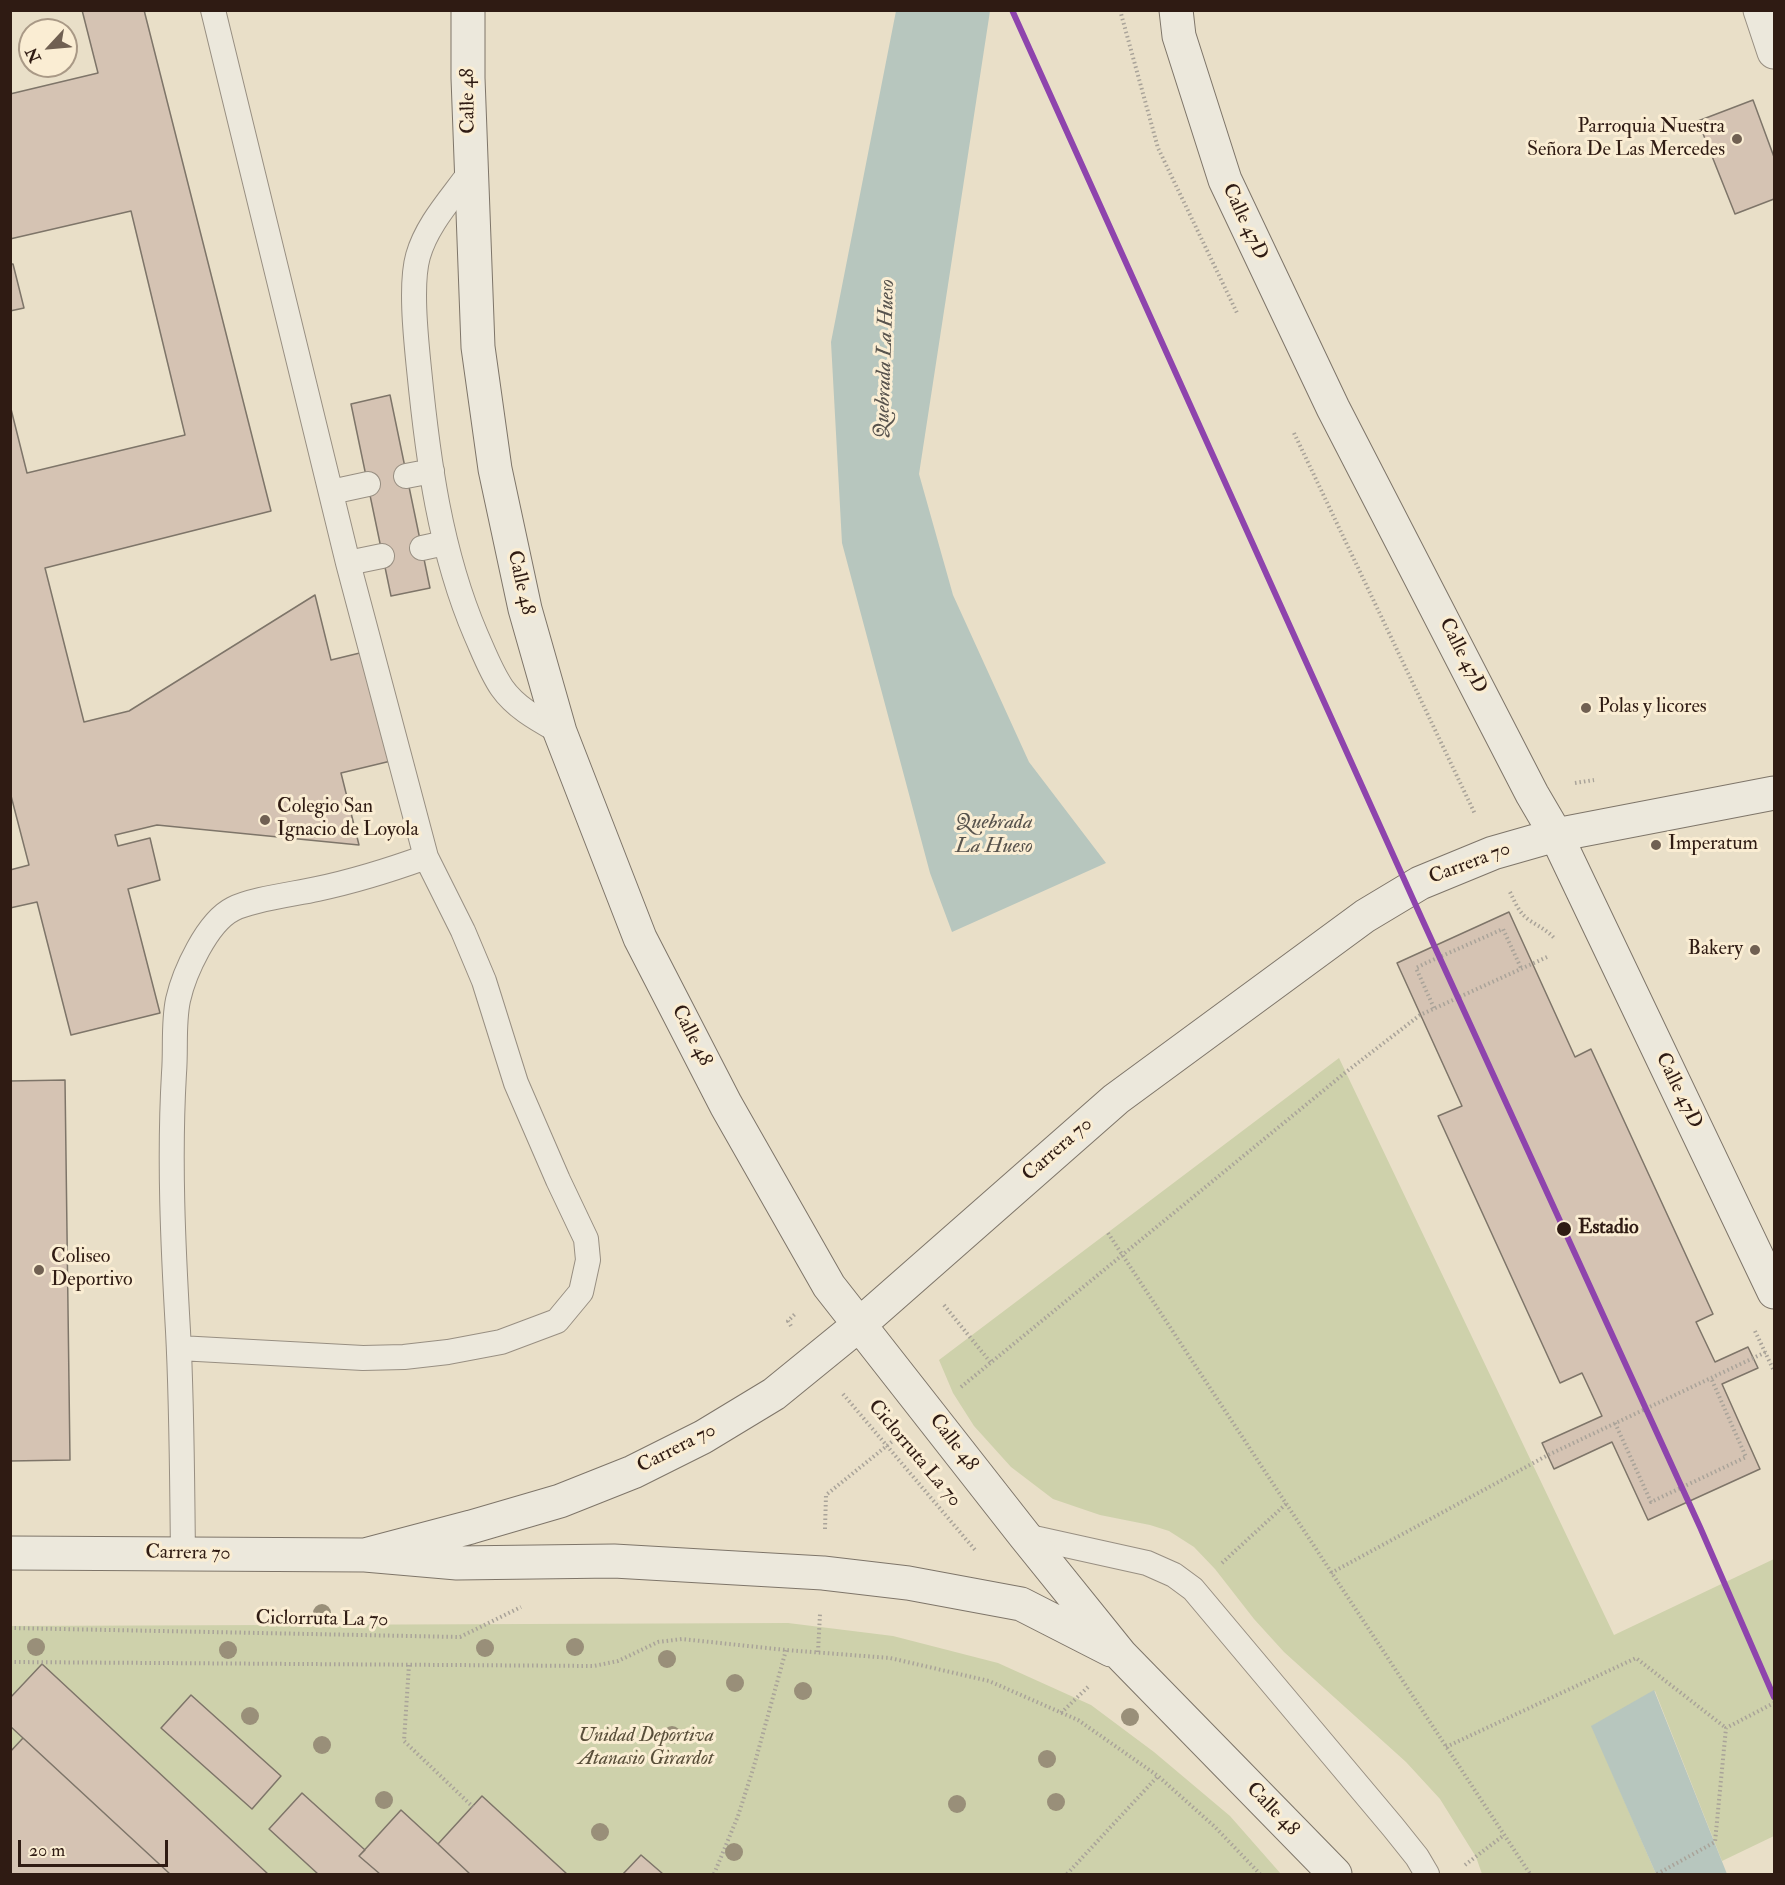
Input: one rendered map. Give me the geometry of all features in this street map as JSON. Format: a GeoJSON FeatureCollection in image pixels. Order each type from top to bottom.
{"type":"FeatureCollection","features":[{"type":"Feature","properties":{"kind":"main road","name":"Calle 48"},"geometry":{"type":"LineString","coordinates":[[468,10],[468,78],[478,347],[495,469],[525,609],[560,732],[640,938],[726,1105],[829,1286],[1024,1536],[1121,1655],[1335,1875]]}},
{"type":"Feature","properties":{"kind":"main road","name":"Calle 47D"},"geometry":{"type":"LineString","coordinates":[[1176,10],[1179,36],[1224,180],[1333,408],[1532,794],[1556,835],[1774,1292]]}},
{"type":"Feature","properties":{"kind":"main road"},"geometry":{"type":"LineString","coordinates":[[1760,10],[1774,52]]}},
{"type":"Feature","properties":{"kind":"main road","name":"Carrera 70"},"geometry":{"type":"LineString","coordinates":[[365,1555],[560,1501],[633,1472],[704,1437],[774,1394],[860,1324],[1116,1099],[1365,916],[1420,883],[1493,853],[1556,835],[1774,793]]}},
{"type":"Feature","properties":{"kind":"main road","name":"Carrera 70"},"geometry":{"type":"LineString","coordinates":[[10,1553],[365,1555],[457,1563],[614,1560],[823,1573],[908,1583],[1021,1604],[1121,1655]]}},
{"type":"Feature","properties":{"kind":"lane"},"geometry":{"type":"LineString","coordinates":[[179,1348],[363,1358],[404,1357],[448,1352],[501,1342],[557,1321],[581,1292],[588,1260],[586,1239],[516,1083],[484,981],[463,931],[426,857],[348,563],[213,10]]}},
{"type":"Feature","properties":{"kind":"lane"},"geometry":{"type":"LineString","coordinates":[[471,171],[433,224],[425,237],[418,257],[415,284],[416,344],[425,432],[445,543],[462,601],[489,666],[503,689],[520,707],[560,732]]}},
{"type":"Feature","properties":{"kind":"lane"},"geometry":{"type":"LineString","coordinates":[[406,476],[432,471]]}},
{"type":"Feature","properties":{"kind":"lane"},"geometry":{"type":"LineString","coordinates":[[331,492],[368,484]]}},
{"type":"Feature","properties":{"kind":"lane"},"geometry":{"type":"LineString","coordinates":[[422,548],[445,543]]}},
{"type":"Feature","properties":{"kind":"lane"},"geometry":{"type":"LineString","coordinates":[[348,563],[382,556]]}},
{"type":"Feature","properties":{"kind":"lane"},"geometry":{"type":"LineString","coordinates":[[183,1554],[179,1348],[172,1223],[171,1113],[178,998],[200,944],[214,926],[232,909],[367,878],[426,857]]}},
{"type":"Feature","properties":{"kind":"lane"},"geometry":{"type":"LineString","coordinates":[[1024,1536],[1148,1563],[1174,1575],[1193,1589],[1393,1827],[1417,1857],[1427,1875]]}},
{"type":"Feature","properties":{"kind":"path"},"geometry":{"type":"LineString","coordinates":[[1434,1008],[1416,968],[1503,929],[1521,968]]}},
{"type":"Feature","properties":{"kind":"path"},"geometry":{"type":"LineString","coordinates":[[818,1652],[826,1495],[1346,1072],[1420,1015],[1547,957]]}},
{"type":"Feature","properties":{"kind":"path"},"geometry":{"type":"LineString","coordinates":[[1108,1233],[1530,1875]]}},
{"type":"Feature","properties":{"kind":"path","name":"Ciclorruta La 70"},"geometry":{"type":"LineString","coordinates":[[788,1321],[816,1361],[976,1551]]}},
{"type":"Feature","properties":{"kind":"path"},"geometry":{"type":"LineString","coordinates":[[1331,1573],[1548,1455],[1766,1352]]}},
{"type":"Feature","properties":{"kind":"path"},"geometry":{"type":"LineString","coordinates":[[1616,1423],[1651,1502],[1746,1457],[1711,1378]]}},
{"type":"Feature","properties":{"kind":"path"},"geometry":{"type":"LineString","coordinates":[[1193,1589],[1286,1504]]}},
{"type":"Feature","properties":{"kind":"path","name":"Ciclorruta La 70"},"geometry":{"type":"LineString","coordinates":[[10,1629],[460,1637],[522,1606]]}},
{"type":"Feature","properties":{"kind":"path"},"geometry":{"type":"LineString","coordinates":[[10,1662],[594,1666],[618,1661],[658,1642],[682,1639],[890,1658],[989,1681],[1078,1720],[1158,1776],[1214,1826],[1260,1875]]}},
{"type":"Feature","properties":{"kind":"path"},"geometry":{"type":"LineString","coordinates":[[714,1875],[738,1816],[754,1766],[786,1650]]}},
{"type":"Feature","properties":{"kind":"path"},"geometry":{"type":"LineString","coordinates":[[1446,1748],[1636,1658],[1726,1728]]}},
{"type":"Feature","properties":{"kind":"path"},"geometry":{"type":"LineString","coordinates":[[409,1665],[404,1741],[473,1807]]}},
{"type":"Feature","properties":{"kind":"path"},"geometry":{"type":"LineString","coordinates":[[1726,1728],[1774,1703]]}},
{"type":"Feature","properties":{"kind":"path"},"geometry":{"type":"LineString","coordinates":[[1657,1875],[1715,1842],[1726,1728]]}},
{"type":"Feature","properties":{"kind":"path"},"geometry":{"type":"LineString","coordinates":[[1066,1875],[1158,1776]]}},
{"type":"Feature","properties":{"kind":"path"},"geometry":{"type":"LineString","coordinates":[[1460,1869],[1504,1835]]}},
{"type":"Feature","properties":{"kind":"green space"},"geometry":{"type":"Polygon","coordinates":[[[1339,1058],[1614,1635],[1774,1559],[1774,1836],[1722,1861],[1655,1691],[1592,1726],[1656,1874],[1482,1874],[1476,1857],[1440,1799],[1406,1762],[1284,1652],[1194,1547],[1169,1531],[1100,1515],[1053,1499],[1011,1467],[974,1426],[953,1393],[939,1360],[1339,1058]]]}},
{"type":"Feature","properties":{"kind":"green space","name":"Unidad Deportiva Atanasio Girardot"},"geometry":{"type":"Polygon","coordinates":[[[788,1623],[893,1636],[998,1663],[1091,1705],[1154,1752],[1230,1816],[1281,1874],[11,1874],[10,1626],[788,1623]]]}},
{"type":"Feature","properties":{"kind":"water","name":"Quebrada La Hueso"},"geometry":{"type":"Polygon","coordinates":[[[896,11],[990,11],[919,474],[953,595],[1029,762],[1106,863],[952,932],[930,873],[842,543],[831,342],[896,11]]]}},
{"type":"Feature","properties":{"kind":"water"},"geometry":{"type":"Polygon","coordinates":[[[1654,1690],[1727,1874],[1656,1874],[1591,1726],[1654,1690]]]}},
{"type":"Feature","properties":{"kind":"building"},"geometry":{"type":"Polygon","coordinates":[[[82,10],[144,10],[271,511],[45,568],[84,722],[129,711],[315,595],[331,660],[368,651],[395,760],[341,773],[359,845],[157,825],[115,835],[118,846],[150,838],[160,880],[128,889],[160,1013],[71,1035],[37,902],[10,908],[10,870],[29,865],[10,792],[10,405],[27,473],[185,435],[131,211],[10,239],[10,94],[98,73],[82,10]]]}},
{"type":"Feature","properties":{"kind":"building","name":"Parroquia Nuestra Señora De Las Mercedes"},"geometry":{"type":"Polygon","coordinates":[[[1753,100],[1774,157],[1774,199],[1735,214],[1698,121],[1753,100]]]}},
{"type":"Feature","properties":{"kind":"building"},"geometry":{"type":"Polygon","coordinates":[[[10,264],[13,264],[24,308],[10,311],[10,264]]]}},
{"type":"Feature","properties":{"kind":"building"},"geometry":{"type":"Polygon","coordinates":[[[390,395],[430,588],[391,596],[351,404],[390,395]]]}},
{"type":"Feature","properties":{"kind":"building","name":"Estadio"},"geometry":{"type":"Polygon","coordinates":[[[1509,912],[1575,1057],[1591,1049],[1713,1314],[1696,1322],[1715,1362],[1748,1347],[1758,1368],[1722,1384],[1760,1469],[1648,1520],[1612,1442],[1554,1469],[1542,1443],[1602,1416],[1582,1373],[1560,1383],[1438,1116],[1462,1106],[1397,963],[1509,912]]]}},
{"type":"Feature","properties":{"kind":"building","name":"Coliseo Deportivo"},"geometry":{"type":"Polygon","coordinates":[[[65,1080],[70,1460],[10,1461],[10,1081],[65,1080]]]}},
{"type":"Feature","properties":{"kind":"building"},"geometry":{"type":"Polygon","coordinates":[[[42,1664],[268,1874],[170,1874],[10,1726],[10,1698],[42,1664]]]}},
{"type":"Feature","properties":{"kind":"building"},"geometry":{"type":"Polygon","coordinates":[[[191,1695],[281,1776],[252,1809],[161,1728],[191,1695]]]}},
{"type":"Feature","properties":{"kind":"building"},"geometry":{"type":"Polygon","coordinates":[[[23,1738],[170,1874],[10,1874],[10,1752],[23,1738]]]}},
{"type":"Feature","properties":{"kind":"building"},"geometry":{"type":"Polygon","coordinates":[[[302,1793],[365,1850],[359,1856],[380,1874],[318,1874],[269,1829],[302,1793]]]}},
{"type":"Feature","properties":{"kind":"building"},"geometry":{"type":"Polygon","coordinates":[[[482,1796],[567,1874],[470,1874],[438,1844],[482,1796]]]}},
{"type":"Feature","properties":{"kind":"building"},"geometry":{"type":"Polygon","coordinates":[[[401,1810],[470,1874],[380,1874],[359,1856],[401,1810]]]}},
{"type":"Feature","properties":{"kind":"building"},"geometry":{"type":"Polygon","coordinates":[[[641,1855],[663,1874],[623,1874],[641,1855]]]}},
{"type":"Feature","properties":{"kind":"transit line"},"geometry":{"type":"LineString","coordinates":[[1012,10],[1422,919],[1700,1527],[1774,1697]]}},
{"type":"Feature","properties":{"kind":"place","name":"Parroquia Nuestra Señora De Las Mercedes"},"geometry":{"type":"Point","coordinates":[1737,139]}},
{"type":"Feature","properties":{"kind":"place","name":"Polas y licores"},"geometry":{"type":"Point","coordinates":[1586,708]}},
{"type":"Feature","properties":{"kind":"place","name":"Colegio San Ignacio de Loyola"},"geometry":{"type":"Point","coordinates":[265,820]}},
{"type":"Feature","properties":{"kind":"place","name":"Imperatum"},"geometry":{"type":"Point","coordinates":[1656,845]}},
{"type":"Feature","properties":{"kind":"place","name":"Bakery"},"geometry":{"type":"Point","coordinates":[1755,950]}},
{"type":"Feature","properties":{"kind":"place","name":"Estadio"},"geometry":{"type":"Point","coordinates":[1564,1229]}},
{"type":"Feature","properties":{"kind":"place","name":"Coliseo Deportivo"},"geometry":{"type":"Point","coordinates":[39,1270]}}]}
